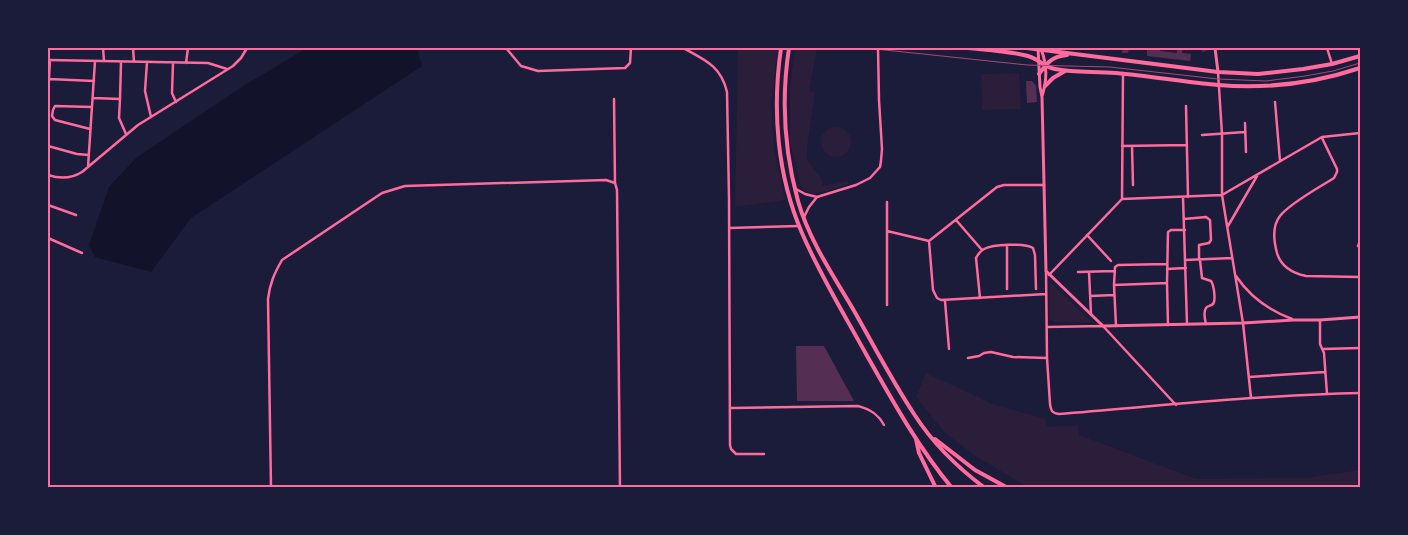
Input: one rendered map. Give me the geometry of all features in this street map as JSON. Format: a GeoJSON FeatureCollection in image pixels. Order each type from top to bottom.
{"type":"FeatureCollection","features":[{"type":"Feature","properties":{"kind":"main road"},"geometry":{"type":"LineString","coordinates":[[781,48],[777,76],[776,125],[786,182],[799,226],[826,281],[876,370],[916,436],[952,488]]}},
{"type":"Feature","properties":{"kind":"main road"},"geometry":{"type":"LineString","coordinates":[[789,48],[784,90],[784,124],[787,152],[803,218],[812,238],[914,414],[927,432],[949,456],[985,488]]}},
{"type":"Feature","properties":{"kind":"main road"},"geometry":{"type":"LineString","coordinates":[[968,48],[1026,55],[1038,60],[1045,66],[1066,71],[1123,74],[1220,85],[1260,86],[1304,81],[1334,76],[1360,68]]}},
{"type":"Feature","properties":{"kind":"main road"},"geometry":{"type":"LineString","coordinates":[[1027,48],[1040,48],[1072,54],[1218,72],[1258,74],[1332,64],[1360,56]]}},
{"type":"Feature","properties":{"kind":"main road"},"geometry":{"type":"LineString","coordinates":[[1040,74],[1050,60],[1072,54]]}},
{"type":"Feature","properties":{"kind":"main road"},"geometry":{"type":"LineString","coordinates":[[1045,86],[1053,78],[1066,71]]}},
{"type":"Feature","properties":{"kind":"main road"},"geometry":{"type":"LineString","coordinates":[[927,432],[975,470],[1008,488]]}},
{"type":"Feature","properties":{"kind":"main road"},"geometry":{"type":"LineString","coordinates":[[916,436],[919,453],[936,488]]}},
{"type":"Feature","properties":{"kind":"street"},"geometry":{"type":"LineString","coordinates":[[103,48],[104,61]]}},
{"type":"Feature","properties":{"kind":"street"},"geometry":{"type":"LineString","coordinates":[[133,48],[134,62]]}},
{"type":"Feature","properties":{"kind":"street"},"geometry":{"type":"LineString","coordinates":[[186,63],[188,48]]}},
{"type":"Feature","properties":{"kind":"street"},"geometry":{"type":"LineString","coordinates":[[48,175],[56,178],[75,177],[138,125],[228,69],[241,58],[248,48]]}},
{"type":"Feature","properties":{"kind":"street"},"geometry":{"type":"LineString","coordinates":[[506,48],[521,66],[538,71],[625,68],[630,63],[631,48]]}},
{"type":"Feature","properties":{"kind":"street"},"geometry":{"type":"LineString","coordinates":[[683,48],[712,64],[719,72],[727,92],[730,445],[733,452],[740,455],[764,454]]}},
{"type":"Feature","properties":{"kind":"street"},"geometry":{"type":"LineString","coordinates":[[803,218],[808,206],[818,197],[856,185],[870,178],[880,167],[882,149],[878,48]]}},
{"type":"Feature","properties":{"kind":"street"},"geometry":{"type":"LineString","coordinates":[[1040,48],[1038,60],[1042,97],[1047,358],[1051,410],[1054,413],[1250,398],[1360,393]]}},
{"type":"Feature","properties":{"kind":"street"},"geometry":{"type":"LineString","coordinates":[[1040,48],[1045,66],[1045,86],[1042,97]]}},
{"type":"Feature","properties":{"kind":"street"},"geometry":{"type":"LineString","coordinates":[[1214,48],[1220,85],[1222,195],[1243,323],[1250,398]]}},
{"type":"Feature","properties":{"kind":"street"},"geometry":{"type":"LineString","coordinates":[[1326,48],[1332,64]]}},
{"type":"Feature","properties":{"kind":"street"},"geometry":{"type":"LineString","coordinates":[[48,96],[49,60],[208,63],[228,69]]}},
{"type":"Feature","properties":{"kind":"street"},"geometry":{"type":"LineString","coordinates":[[88,167],[94,61]]}},
{"type":"Feature","properties":{"kind":"street"},"geometry":{"type":"LineString","coordinates":[[121,62],[119,118],[126,134]]}},
{"type":"Feature","properties":{"kind":"street"},"geometry":{"type":"LineString","coordinates":[[147,62],[145,91],[151,117]]}},
{"type":"Feature","properties":{"kind":"street"},"geometry":{"type":"LineString","coordinates":[[173,63],[171,91],[176,102]]}},
{"type":"Feature","properties":{"kind":"street"},"geometry":{"type":"LineString","coordinates":[[1122,199],[1123,74]]}},
{"type":"Feature","properties":{"kind":"street"},"geometry":{"type":"LineString","coordinates":[[49,79],[94,81]]}},
{"type":"Feature","properties":{"kind":"street"},"geometry":{"type":"LineString","coordinates":[[93,98],[120,99]]}},
{"type":"Feature","properties":{"kind":"street"},"geometry":{"type":"LineString","coordinates":[[614,99],[620,488]]}},
{"type":"Feature","properties":{"kind":"street"},"geometry":{"type":"LineString","coordinates":[[1276,102],[1280,161]]}},
{"type":"Feature","properties":{"kind":"street"},"geometry":{"type":"LineString","coordinates":[[90,130],[55,120],[52,116],[55,106],[92,107]]}},
{"type":"Feature","properties":{"kind":"street"},"geometry":{"type":"LineString","coordinates":[[1186,106],[1188,197]]}},
{"type":"Feature","properties":{"kind":"street"},"geometry":{"type":"LineString","coordinates":[[1245,123],[1246,152]]}},
{"type":"Feature","properties":{"kind":"street"},"geometry":{"type":"LineString","coordinates":[[1202,135],[1245,132]]}},
{"type":"Feature","properties":{"kind":"street"},"geometry":{"type":"LineString","coordinates":[[1049,275],[1122,199],[1222,195],[1322,137],[1360,133]]}},
{"type":"Feature","properties":{"kind":"street"},"geometry":{"type":"LineString","coordinates":[[1322,137],[1337,169],[1336,175],[1280,215],[1275,230],[1278,258],[1284,266],[1297,274],[1306,276],[1360,277]]}},
{"type":"Feature","properties":{"kind":"street"},"geometry":{"type":"LineString","coordinates":[[1122,146],[1187,145]]}},
{"type":"Feature","properties":{"kind":"street"},"geometry":{"type":"LineString","coordinates":[[48,146],[77,154],[89,155]]}},
{"type":"Feature","properties":{"kind":"street"},"geometry":{"type":"LineString","coordinates":[[1132,146],[1133,186]]}},
{"type":"Feature","properties":{"kind":"street"},"geometry":{"type":"LineString","coordinates":[[1227,227],[1258,174]]}},
{"type":"Feature","properties":{"kind":"street"},"geometry":{"type":"LineString","coordinates":[[271,488],[268,299],[274,274],[282,260],[382,193],[405,186],[606,180],[615,183]]}},
{"type":"Feature","properties":{"kind":"street"},"geometry":{"type":"LineString","coordinates":[[929,241],[997,187],[1004,185],[1044,185]]}},
{"type":"Feature","properties":{"kind":"street"},"geometry":{"type":"LineString","coordinates":[[795,188],[805,194],[818,197]]}},
{"type":"Feature","properties":{"kind":"street"},"geometry":{"type":"LineString","coordinates":[[1184,197],[1188,324]]}},
{"type":"Feature","properties":{"kind":"street"},"geometry":{"type":"LineString","coordinates":[[887,305],[888,202]]}},
{"type":"Feature","properties":{"kind":"street"},"geometry":{"type":"LineString","coordinates":[[48,205],[76,215]]}},
{"type":"Feature","properties":{"kind":"street"},"geometry":{"type":"LineString","coordinates":[[1184,219],[1206,217],[1210,220],[1211,240],[1209,243],[1199,245],[1202,278],[1211,281],[1214,286],[1214,302],[1205,310],[1206,324]]}},
{"type":"Feature","properties":{"kind":"street"},"geometry":{"type":"LineString","coordinates":[[956,220],[982,250]]}},
{"type":"Feature","properties":{"kind":"street"},"geometry":{"type":"LineString","coordinates":[[729,228],[799,226]]}},
{"type":"Feature","properties":{"kind":"street"},"geometry":{"type":"LineString","coordinates":[[1168,325],[1168,232],[1171,230],[1185,230]]}},
{"type":"Feature","properties":{"kind":"street"},"geometry":{"type":"LineString","coordinates":[[887,231],[929,241]]}},
{"type":"Feature","properties":{"kind":"street"},"geometry":{"type":"LineString","coordinates":[[1087,235],[1111,261]]}},
{"type":"Feature","properties":{"kind":"street"},"geometry":{"type":"LineString","coordinates":[[48,238],[82,253]]}},
{"type":"Feature","properties":{"kind":"street"},"geometry":{"type":"LineString","coordinates":[[1358,246],[1360,240]]}},
{"type":"Feature","properties":{"kind":"street"},"geometry":{"type":"LineString","coordinates":[[929,241],[934,295],[937,298],[945,301],[1046,294]]}},
{"type":"Feature","properties":{"kind":"street"},"geometry":{"type":"LineString","coordinates":[[1007,245],[1008,289]]}},
{"type":"Feature","properties":{"kind":"street"},"geometry":{"type":"LineString","coordinates":[[980,298],[976,261],[982,250],[991,246],[1028,245],[1033,248],[1036,289]]}},
{"type":"Feature","properties":{"kind":"street"},"geometry":{"type":"LineString","coordinates":[[1186,260],[1232,258]]}},
{"type":"Feature","properties":{"kind":"street"},"geometry":{"type":"LineString","coordinates":[[1116,326],[1115,266],[1167,264]]}},
{"type":"Feature","properties":{"kind":"street"},"geometry":{"type":"LineString","coordinates":[[1167,269],[1186,268]]}},
{"type":"Feature","properties":{"kind":"street"},"geometry":{"type":"LineString","coordinates":[[1046,271],[1103,326],[1176,405]]}},
{"type":"Feature","properties":{"kind":"street"},"geometry":{"type":"LineString","coordinates":[[1078,272],[1114,271]]}},
{"type":"Feature","properties":{"kind":"street"},"geometry":{"type":"LineString","coordinates":[[1089,272],[1091,314]]}},
{"type":"Feature","properties":{"kind":"street"},"geometry":{"type":"LineString","coordinates":[[1235,275],[1255,299],[1267,308],[1293,320]]}},
{"type":"Feature","properties":{"kind":"street"},"geometry":{"type":"LineString","coordinates":[[1114,284],[1167,283]]}},
{"type":"Feature","properties":{"kind":"street"},"geometry":{"type":"LineString","coordinates":[[1090,296],[1114,295]]}},
{"type":"Feature","properties":{"kind":"street"},"geometry":{"type":"LineString","coordinates":[[945,301],[949,349]]}},
{"type":"Feature","properties":{"kind":"street"},"geometry":{"type":"LineString","coordinates":[[1047,327],[1243,323],[1360,317]]}},
{"type":"Feature","properties":{"kind":"street"},"geometry":{"type":"LineString","coordinates":[[1320,320],[1320,344],[1323,349],[1327,394]]}},
{"type":"Feature","properties":{"kind":"street"},"geometry":{"type":"LineString","coordinates":[[1323,349],[1360,348]]}},
{"type":"Feature","properties":{"kind":"street"},"geometry":{"type":"LineString","coordinates":[[730,352],[736,352]]}},
{"type":"Feature","properties":{"kind":"street"},"geometry":{"type":"LineString","coordinates":[[968,358],[991,352],[1013,357],[1047,358]]}},
{"type":"Feature","properties":{"kind":"street"},"geometry":{"type":"LineString","coordinates":[[1248,377],[1325,372]]}},
{"type":"Feature","properties":{"kind":"street"},"geometry":{"type":"LineString","coordinates":[[730,408],[858,406],[874,412],[884,425]]}},
{"type":"Feature","properties":{"kind":"shaded area"},"geometry":{"type":"Polygon","coordinates":[[[307,48],[417,48],[422,66],[191,218],[151,272],[95,257],[89,245],[109,187],[136,158],[245,85],[307,48]]]}},
{"type":"Feature","properties":{"kind":"shaded area"},"geometry":{"type":"Polygon","coordinates":[[[738,48],[778,48],[771,103],[774,149],[785,200],[735,207],[738,48]]]}},
{"type":"Feature","properties":{"kind":"shaded area"},"geometry":{"type":"Polygon","coordinates":[[[795,48],[817,48],[809,91],[815,92],[807,147],[807,160],[820,177],[823,186],[847,181],[849,184],[816,194],[810,193],[801,187],[790,142],[790,87],[795,48]]]}},
{"type":"Feature","properties":{"kind":"shaded area"},"geometry":{"type":"Polygon","coordinates":[[[1019,73],[1021,109],[982,110],[981,74],[1019,73]]]}},
{"type":"Feature","properties":{"kind":"shaded area"},"geometry":{"type":"Polygon","coordinates":[[[836,127],[847,131],[851,142],[847,153],[836,157],[825,153],[821,142],[825,131],[836,127]]]}},
{"type":"Feature","properties":{"kind":"shaded area"},"geometry":{"type":"Polygon","coordinates":[[[1050,282],[1092,322],[1054,322],[1050,319],[1050,282]]]}},
{"type":"Feature","properties":{"kind":"shaded area"},"geometry":{"type":"Polygon","coordinates":[[[926,373],[993,404],[1045,419],[1048,427],[1078,425],[1079,435],[1196,479],[1306,478],[1360,470],[1360,487],[1028,487],[977,457],[945,433],[916,397],[926,373]]]}},
{"type":"Feature","properties":{"kind":"building"},"geometry":{"type":"Polygon","coordinates":[[[1123,48],[1129,48],[1128,53],[1122,53],[1123,48]]]}},
{"type":"Feature","properties":{"kind":"building"},"geometry":{"type":"Polygon","coordinates":[[[1155,48],[1161,48],[1160,51],[1177,53],[1177,48],[1183,48],[1182,53],[1191,54],[1190,61],[1147,56],[1147,50],[1155,50],[1155,48]]]}},
{"type":"Feature","properties":{"kind":"building"},"geometry":{"type":"Polygon","coordinates":[[[1200,48],[1208,48],[1208,50],[1203,52],[1200,48]]]}},
{"type":"Feature","properties":{"kind":"building"},"geometry":{"type":"Polygon","coordinates":[[[1026,81],[1032,81],[1036,86],[1037,102],[1027,103],[1026,81]]]}},
{"type":"Feature","properties":{"kind":"building"},"geometry":{"type":"Polygon","coordinates":[[[796,346],[824,346],[854,401],[797,401],[796,346]]]}},
{"type":"Feature","properties":{"kind":"tram line"},"geometry":{"type":"LineString","coordinates":[[866,48],[1027,65],[1110,67],[1218,79],[1266,81],[1333,71],[1360,63]]}}]}
